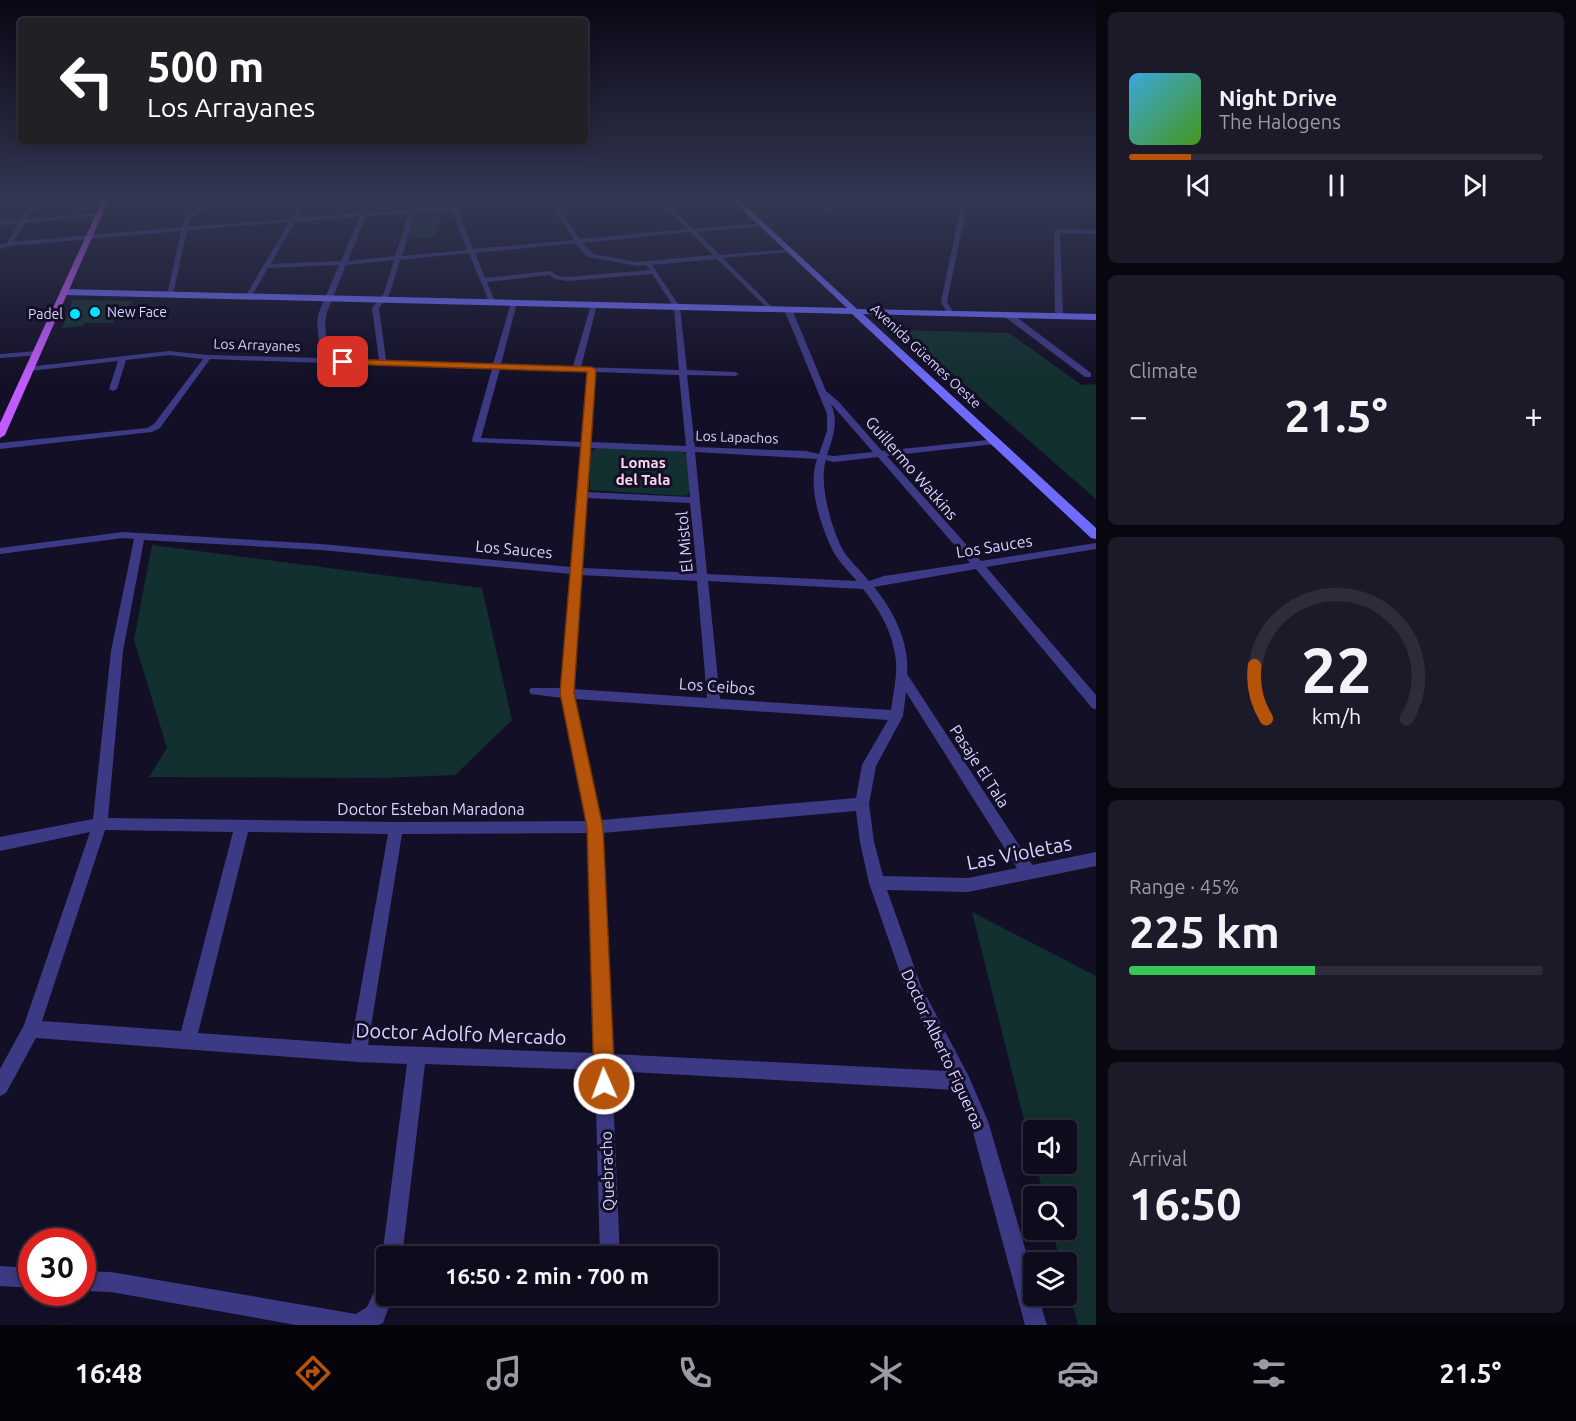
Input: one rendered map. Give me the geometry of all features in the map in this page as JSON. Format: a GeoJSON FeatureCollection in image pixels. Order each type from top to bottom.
{"type":"FeatureCollection","features":[{"type":"Feature","properties":{"kind":"main road"},"geometry":{"type":"LineString","coordinates":[[1,432],[78,261]]}},
{"type":"Feature","properties":{"kind":"main road","name":"Avenida Güemes Oeste"},"geometry":{"type":"LineString","coordinates":[[802,261],[1096,535]]}},
{"type":"Feature","properties":{"kind":"main road"},"geometry":{"type":"LineString","coordinates":[[64,292],[1096,317]]}},
{"type":"Feature","properties":{"kind":"street"},"geometry":{"type":"LineString","coordinates":[[170,295],[177,261]]}},
{"type":"Feature","properties":{"kind":"street"},"geometry":{"type":"LineString","coordinates":[[248,297],[269,261]]}},
{"type":"Feature","properties":{"kind":"street"},"geometry":{"type":"LineString","coordinates":[[266,266],[367,261]]}},
{"type":"Feature","properties":{"kind":"street"},"geometry":{"type":"LineString","coordinates":[[383,363],[375,308],[387,293],[397,261]]}},
{"type":"Feature","properties":{"kind":"street"},"geometry":{"type":"LineString","coordinates":[[475,261],[492,302]]}},
{"type":"Feature","properties":{"kind":"street"},"geometry":{"type":"LineString","coordinates":[[616,261],[632,264],[670,261]]}},
{"type":"Feature","properties":{"kind":"street"},"geometry":{"type":"LineString","coordinates":[[723,261],[771,309]]}},
{"type":"Feature","properties":{"kind":"street"},"geometry":{"type":"LineString","coordinates":[[950,313],[944,302],[952,261]]}},
{"type":"Feature","properties":{"kind":"street"},"geometry":{"type":"LineString","coordinates":[[1058,261],[1059,316]]}},
{"type":"Feature","properties":{"kind":"street"},"geometry":{"type":"LineString","coordinates":[[324,361],[321,322],[343,263]]}},
{"type":"Feature","properties":{"kind":"street"},"geometry":{"type":"LineString","coordinates":[[648,263],[677,307]]}},
{"type":"Feature","properties":{"kind":"street"},"geometry":{"type":"LineString","coordinates":[[483,279],[550,273],[557,278],[567,279],[654,272]]}},
{"type":"Feature","properties":{"kind":"street"},"geometry":{"type":"LineString","coordinates":[[496,367],[514,303]]}},
{"type":"Feature","properties":{"kind":"street"},"geometry":{"type":"LineString","coordinates":[[576,369],[594,305]]}},
{"type":"Feature","properties":{"kind":"street","name":"El Mistol"},"geometry":{"type":"LineString","coordinates":[[677,307],[714,702]]}},
{"type":"Feature","properties":{"kind":"street","name":"Doctor Alberto Figueroa"},"geometry":{"type":"LineString","coordinates":[[788,309],[831,414],[831,431],[822,457],[818,480],[831,537],[853,571],[882,603],[898,640],[902,676],[897,716],[869,765],[862,804],[877,883],[914,990],[962,1081],[980,1121],[1036,1325]]}},
{"type":"Feature","properties":{"kind":"street"},"geometry":{"type":"LineString","coordinates":[[1008,315],[1089,375]]}},
{"type":"Feature","properties":{"kind":"street"},"geometry":{"type":"LineString","coordinates":[[0,356],[37,353]]}},
{"type":"Feature","properties":{"kind":"street","name":"Los Arrayanes"},"geometry":{"type":"LineString","coordinates":[[30,369],[169,353],[208,357],[735,374]]}},
{"type":"Feature","properties":{"kind":"street"},"geometry":{"type":"LineString","coordinates":[[0,446],[149,430],[157,426],[208,357]]}},
{"type":"Feature","properties":{"kind":"street"},"geometry":{"type":"LineString","coordinates":[[113,389],[123,358]]}},
{"type":"Feature","properties":{"kind":"street","name":"Los Lapachos"},"geometry":{"type":"LineString","coordinates":[[496,367],[476,440],[806,454],[834,459],[995,441]]}},
{"type":"Feature","properties":{"kind":"street","name":"Quebracho"},"geometry":{"type":"LineString","coordinates":[[592,370],[567,693],[595,827],[610,1246]]}},
{"type":"Feature","properties":{"kind":"street","name":"Guillermo Watkins"},"geometry":{"type":"LineString","coordinates":[[820,391],[835,403],[979,566],[1096,704]]}},
{"type":"Feature","properties":{"kind":"street"},"geometry":{"type":"LineString","coordinates":[[582,495],[696,500]]}},
{"type":"Feature","properties":{"kind":"street","name":"Los Sauces"},"geometry":{"type":"LineString","coordinates":[[0,551],[106,536],[140,536],[321,547],[576,571],[867,585],[884,580],[1096,546]]}},
{"type":"Feature","properties":{"kind":"street"},"geometry":{"type":"LineString","coordinates":[[0,1088],[31,1029],[100,824],[117,651],[140,536]]}},
{"type":"Feature","properties":{"kind":"street","name":"Pasaje El Tala"},"geometry":{"type":"LineString","coordinates":[[902,676],[1029,873]]}},
{"type":"Feature","properties":{"kind":"street","name":"Los Ceibos"},"geometry":{"type":"LineString","coordinates":[[535,691],[897,716]]}},
{"type":"Feature","properties":{"kind":"street","name":"Doctor Esteban Maradona"},"geometry":{"type":"LineString","coordinates":[[0,844],[100,824],[396,828],[595,827],[862,804]]}},
{"type":"Feature","properties":{"kind":"street"},"geometry":{"type":"LineString","coordinates":[[187,1041],[242,826]]}},
{"type":"Feature","properties":{"kind":"street"},"geometry":{"type":"LineString","coordinates":[[358,1053],[396,828]]}},
{"type":"Feature","properties":{"kind":"street","name":"Las Violetas"},"geometry":{"type":"LineString","coordinates":[[877,883],[968,885],[1096,859]]}},
{"type":"Feature","properties":{"kind":"street","name":"Doctor Adolfo Mercado"},"geometry":{"type":"LineString","coordinates":[[31,1029],[358,1053],[604,1062],[962,1081]]}},
{"type":"Feature","properties":{"kind":"street"},"geometry":{"type":"LineString","coordinates":[[393,1246],[417,1055]]}},
{"type":"Feature","properties":{"kind":"street"},"geometry":{"type":"LineString","coordinates":[[0,1276],[18,1277]]}},
{"type":"Feature","properties":{"kind":"street"},"geometry":{"type":"LineString","coordinates":[[96,1281],[111,1282],[357,1325],[375,1314],[378,1306]]}},
{"type":"Feature","properties":{"kind":"green space","name":"New Face"},"geometry":{"type":"Polygon","coordinates":[[[73,300],[133,301],[112,323],[85,323],[84,326],[62,328],[73,300]]]}},
{"type":"Feature","properties":{"kind":"green space"},"geometry":{"type":"Polygon","coordinates":[[[902,330],[1009,333],[1082,385],[1096,384],[1096,499],[902,330]]]}},
{"type":"Feature","properties":{"kind":"green space"},"geometry":{"type":"Polygon","coordinates":[[[597,448],[683,452],[687,455],[690,491],[688,495],[683,496],[590,490],[590,452],[597,448]]]}},
{"type":"Feature","properties":{"kind":"green space"},"geometry":{"type":"Polygon","coordinates":[[[152,545],[482,588],[512,720],[455,775],[382,778],[149,777],[167,748],[134,640],[152,545]]]}},
{"type":"Feature","properties":{"kind":"green space"},"geometry":{"type":"Polygon","coordinates":[[[972,912],[1096,976],[1096,1325],[1078,1325],[1073,1306],[1077,1306],[1077,1252],[1058,1252],[1055,1240],[1077,1240],[1077,1186],[1041,1186],[1038,1174],[1077,1174],[1077,1120],[1024,1120],[972,912]]]}},
{"type":"Feature","properties":{"kind":"place","name":"New Face"},"geometry":{"type":"Point","coordinates":[95,312]}},
{"type":"Feature","properties":{"kind":"place","name":"Padel"},"geometry":{"type":"Point","coordinates":[75,314]}},
{"type":"Feature","properties":{"kind":"district","name":"Lomas del Tala"},"geometry":{"type":"Point","coordinates":[643,472]}},
{"type":"Feature","properties":{"kind":"route"},"geometry":{"type":"LineString","coordinates":[[343,362],[592,370],[567,693],[595,827],[604,1084]]}}]}
